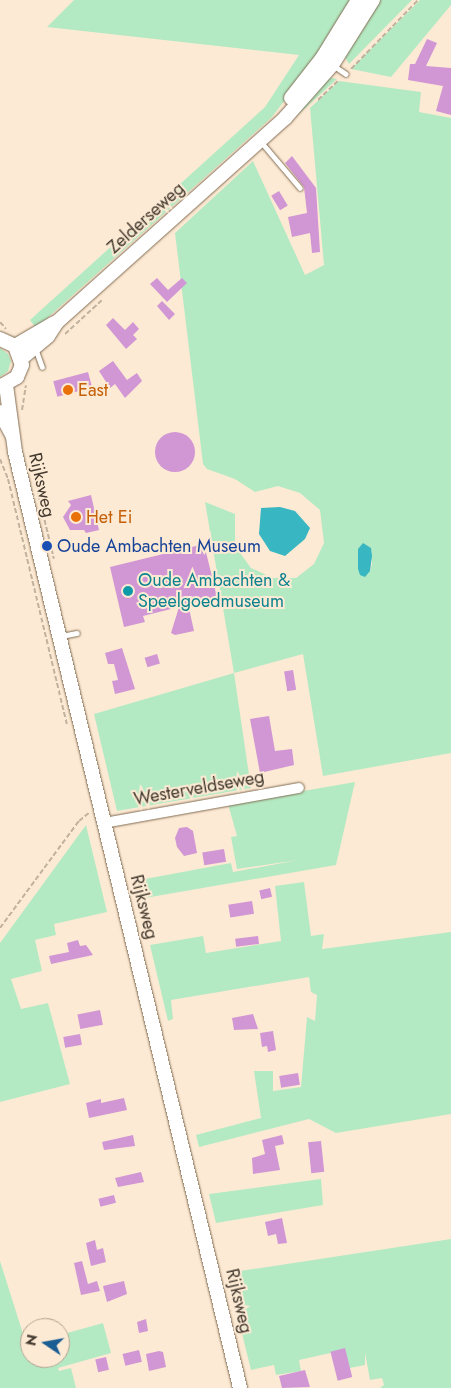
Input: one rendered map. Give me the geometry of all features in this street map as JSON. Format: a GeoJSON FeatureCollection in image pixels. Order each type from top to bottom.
{"type":"FeatureCollection","features":[{"type":"Feature","properties":{"kind":"main road","name":"Zelderseweg"},"geometry":{"type":"LineString","coordinates":[[327,61],[358,0]]}},
{"type":"Feature","properties":{"kind":"main road","name":"Zelderseweg"},"geometry":{"type":"LineString","coordinates":[[18,352],[57,322],[259,140],[327,61],[373,0]]}},
{"type":"Feature","properties":{"kind":"main road","name":"Zelderseweg"},"geometry":{"type":"LineString","coordinates":[[18,352],[35,347],[48,336],[57,322]]}},
{"type":"Feature","properties":{"kind":"main road"},"geometry":{"type":"LineString","coordinates":[[0,338],[18,352],[17,377],[3,386]]}},
{"type":"Feature","properties":{"kind":"main road","name":"Rijksweg"},"geometry":{"type":"LineString","coordinates":[[3,386],[12,436],[58,636],[240,1388]]}},
{"type":"Feature","properties":{"kind":"main road","name":"Rijksweg"},"geometry":{"type":"LineString","coordinates":[[0,412],[12,436]]}},
{"type":"Feature","properties":{"kind":"street","name":"Westerveldseweg"},"geometry":{"type":"LineString","coordinates":[[104,823],[299,788]]}},
{"type":"Feature","properties":{"kind":"lane"},"geometry":{"type":"LineString","coordinates":[[327,61],[346,74]]}},
{"type":"Feature","properties":{"kind":"lane"},"geometry":{"type":"LineString","coordinates":[[259,140],[300,188]]}},
{"type":"Feature","properties":{"kind":"lane"},"geometry":{"type":"LineString","coordinates":[[35,347],[42,367]]}},
{"type":"Feature","properties":{"kind":"lane"},"geometry":{"type":"LineString","coordinates":[[58,636],[77,633]]}},
{"type":"Feature","properties":{"kind":"path"},"geometry":{"type":"LineString","coordinates":[[0,928],[79,821],[100,806]]}},
{"type":"Feature","properties":{"kind":"green space"},"geometry":{"type":"Polygon","coordinates":[[[74,0],[353,0],[307,72],[271,118],[36,328],[30,320],[265,107],[299,55],[47,27],[74,0]]]}},
{"type":"Feature","properties":{"kind":"green space"},"geometry":{"type":"Polygon","coordinates":[[[378,0],[412,0],[349,64],[345,57],[378,0]]]}},
{"type":"Feature","properties":{"kind":"green space"},"geometry":{"type":"Polygon","coordinates":[[[420,0],[451,0],[451,5],[391,77],[351,69],[420,0]]]}},
{"type":"Feature","properties":{"kind":"green space"},"geometry":{"type":"Polygon","coordinates":[[[327,77],[337,79],[277,134],[327,77]]]}},
{"type":"Feature","properties":{"kind":"green space"},"geometry":{"type":"Polygon","coordinates":[[[339,81],[421,92],[419,112],[451,118],[451,753],[323,776],[303,654],[234,673],[205,502],[235,514],[235,546],[251,568],[273,578],[296,578],[314,564],[324,543],[320,510],[300,493],[278,486],[255,492],[235,479],[207,469],[203,464],[175,233],[253,161],[305,275],[324,265],[310,108],[339,81]],[[371,548],[358,549],[359,559],[370,571],[372,564],[371,548]]]}},
{"type":"Feature","properties":{"kind":"green space"},"geometry":{"type":"Polygon","coordinates":[[[0,348],[8,354],[11,361],[8,371],[0,377],[0,348]]]}},
{"type":"Feature","properties":{"kind":"green space"},"geometry":{"type":"Polygon","coordinates":[[[234,673],[251,788],[117,811],[94,714],[234,673]]]}},
{"type":"Feature","properties":{"kind":"green space"},"geometry":{"type":"Polygon","coordinates":[[[355,782],[336,865],[139,899],[134,881],[231,863],[233,872],[299,860],[237,869],[231,837],[237,836],[228,804],[355,782]]]}},
{"type":"Feature","properties":{"kind":"green space"},"geometry":{"type":"Polygon","coordinates":[[[86,825],[107,912],[54,924],[56,935],[35,940],[42,971],[11,979],[21,1009],[48,1003],[70,1084],[0,1102],[0,943],[86,825]]]}},
{"type":"Feature","properties":{"kind":"green space"},"geometry":{"type":"Polygon","coordinates":[[[304,882],[311,936],[324,934],[322,949],[451,932],[451,1114],[336,1133],[309,1119],[199,1147],[196,1135],[261,1118],[254,1071],[273,1071],[273,1091],[301,1087],[307,1017],[315,1021],[317,995],[311,992],[309,977],[171,1000],[173,1019],[168,1021],[150,945],[203,936],[206,953],[281,941],[275,886],[304,882]]]}},
{"type":"Feature","properties":{"kind":"green space"},"geometry":{"type":"Polygon","coordinates":[[[321,1179],[323,1205],[216,1223],[209,1194],[321,1179]]]}},
{"type":"Feature","properties":{"kind":"green space"},"geometry":{"type":"Polygon","coordinates":[[[451,1239],[451,1388],[380,1388],[384,1385],[382,1378],[370,1380],[365,1353],[365,1365],[350,1368],[344,1350],[299,1360],[301,1371],[276,1375],[274,1365],[251,1370],[227,1273],[451,1239]]]}},
{"type":"Feature","properties":{"kind":"green space"},"geometry":{"type":"Polygon","coordinates":[[[0,1261],[20,1324],[20,1368],[58,1368],[59,1371],[71,1368],[76,1388],[0,1388],[0,1261]]]}},
{"type":"Feature","properties":{"kind":"green space"},"geometry":{"type":"Polygon","coordinates":[[[103,1323],[111,1353],[70,1365],[70,1332],[103,1323]]]}},
{"type":"Feature","properties":{"kind":"water"},"geometry":{"type":"Polygon","coordinates":[[[280,507],[295,511],[310,528],[305,539],[285,556],[270,551],[259,534],[261,508],[280,507]]]}},
{"type":"Feature","properties":{"kind":"water"},"geometry":{"type":"Polygon","coordinates":[[[363,543],[371,548],[372,556],[370,571],[365,577],[360,575],[358,569],[358,549],[363,543]]]}},
{"type":"Feature","properties":{"kind":"building"},"geometry":{"type":"Polygon","coordinates":[[[427,39],[437,43],[426,66],[451,68],[451,115],[436,111],[443,86],[408,80],[410,64],[415,64],[427,39]]]}},
{"type":"Feature","properties":{"kind":"building"},"geometry":{"type":"Polygon","coordinates":[[[292,156],[316,188],[320,252],[312,253],[310,233],[292,237],[288,217],[307,213],[304,187],[285,163],[292,156]]]}},
{"type":"Feature","properties":{"kind":"building"},"geometry":{"type":"Polygon","coordinates":[[[279,191],[288,206],[280,210],[271,196],[279,191]]]}},
{"type":"Feature","properties":{"kind":"building"},"geometry":{"type":"Polygon","coordinates":[[[157,278],[168,290],[182,278],[187,283],[167,302],[150,284],[157,278]]]}},
{"type":"Feature","properties":{"kind":"building"},"geometry":{"type":"Polygon","coordinates":[[[162,301],[175,314],[169,320],[157,306],[162,301]]]}},
{"type":"Feature","properties":{"kind":"building"},"geometry":{"type":"Polygon","coordinates":[[[113,318],[125,330],[133,322],[139,329],[133,335],[137,339],[126,349],[106,325],[113,318]]]}},
{"type":"Feature","properties":{"kind":"building"},"geometry":{"type":"Polygon","coordinates":[[[113,361],[127,380],[137,373],[142,381],[125,398],[115,384],[110,388],[99,371],[113,361]]]}},
{"type":"Feature","properties":{"kind":"building"},"geometry":{"type":"Polygon","coordinates":[[[88,372],[92,387],[57,397],[53,381],[88,372]]]}},
{"type":"Feature","properties":{"kind":"building"},"geometry":{"type":"Polygon","coordinates":[[[171,432],[179,432],[186,435],[192,441],[195,452],[192,463],[186,469],[179,472],[171,472],[164,469],[158,463],[155,456],[155,448],[158,441],[164,435],[171,432]]]}},
{"type":"Feature","properties":{"kind":"building"},"geometry":{"type":"Polygon","coordinates":[[[91,495],[99,530],[86,533],[84,530],[70,530],[63,517],[71,505],[68,501],[91,495]]]}},
{"type":"Feature","properties":{"kind":"building"},"geometry":{"type":"Polygon","coordinates":[[[204,544],[217,597],[188,604],[194,631],[175,635],[171,633],[179,607],[143,616],[145,622],[124,627],[110,567],[204,544]]]}},
{"type":"Feature","properties":{"kind":"building"},"geometry":{"type":"Polygon","coordinates":[[[122,648],[135,689],[115,694],[112,681],[118,680],[114,664],[108,664],[105,653],[122,648]]]}},
{"type":"Feature","properties":{"kind":"building"},"geometry":{"type":"Polygon","coordinates":[[[157,654],[160,664],[147,667],[145,658],[157,654]]]}},
{"type":"Feature","properties":{"kind":"building"},"geometry":{"type":"Polygon","coordinates":[[[293,670],[296,690],[287,691],[284,671],[293,670]]]}},
{"type":"Feature","properties":{"kind":"building"},"geometry":{"type":"Polygon","coordinates":[[[269,716],[275,751],[292,749],[294,765],[260,773],[250,719],[269,716]]]}},
{"type":"Feature","properties":{"kind":"building"},"geometry":{"type":"Polygon","coordinates":[[[187,827],[193,831],[197,853],[184,856],[177,847],[175,838],[179,828],[187,827]]]}},
{"type":"Feature","properties":{"kind":"building"},"geometry":{"type":"Polygon","coordinates":[[[224,849],[226,862],[204,865],[202,852],[224,849]]]}},
{"type":"Feature","properties":{"kind":"building"},"geometry":{"type":"Polygon","coordinates":[[[270,888],[272,897],[261,899],[259,890],[270,888]]]}},
{"type":"Feature","properties":{"kind":"building"},"geometry":{"type":"Polygon","coordinates":[[[252,901],[254,914],[230,918],[228,905],[252,901]]]}},
{"type":"Feature","properties":{"kind":"building"},"geometry":{"type":"Polygon","coordinates":[[[258,936],[259,944],[236,947],[235,939],[258,936]]]}},
{"type":"Feature","properties":{"kind":"building"},"geometry":{"type":"Polygon","coordinates":[[[78,940],[80,946],[86,945],[93,955],[51,964],[49,956],[69,952],[67,943],[78,940]]]}},
{"type":"Feature","properties":{"kind":"building"},"geometry":{"type":"Polygon","coordinates":[[[100,1010],[103,1025],[80,1029],[77,1014],[100,1010]]]}},
{"type":"Feature","properties":{"kind":"building"},"geometry":{"type":"Polygon","coordinates":[[[253,1014],[258,1029],[234,1030],[232,1018],[253,1014]]]}},
{"type":"Feature","properties":{"kind":"building"},"geometry":{"type":"Polygon","coordinates":[[[273,1031],[276,1050],[268,1052],[267,1046],[262,1047],[260,1033],[273,1031]]]}},
{"type":"Feature","properties":{"kind":"building"},"geometry":{"type":"Polygon","coordinates":[[[80,1034],[82,1045],[65,1048],[63,1037],[80,1034]]]}},
{"type":"Feature","properties":{"kind":"building"},"geometry":{"type":"Polygon","coordinates":[[[298,1073],[300,1085],[281,1088],[279,1076],[298,1073]]]}},
{"type":"Feature","properties":{"kind":"building"},"geometry":{"type":"Polygon","coordinates":[[[124,1098],[127,1110],[89,1118],[86,1103],[101,1099],[101,1103],[124,1098]]]}},
{"type":"Feature","properties":{"kind":"building"},"geometry":{"type":"Polygon","coordinates":[[[133,1135],[135,1146],[104,1150],[102,1142],[133,1135]]]}},
{"type":"Feature","properties":{"kind":"building"},"geometry":{"type":"Polygon","coordinates":[[[282,1135],[284,1144],[275,1146],[280,1170],[253,1174],[252,1158],[265,1154],[262,1140],[282,1135]]]}},
{"type":"Feature","properties":{"kind":"building"},"geometry":{"type":"Polygon","coordinates":[[[321,1141],[324,1172],[311,1173],[308,1142],[321,1141]]]}},
{"type":"Feature","properties":{"kind":"building"},"geometry":{"type":"Polygon","coordinates":[[[141,1172],[144,1182],[118,1187],[115,1178],[141,1172]]]}},
{"type":"Feature","properties":{"kind":"building"},"geometry":{"type":"Polygon","coordinates":[[[114,1195],[116,1203],[100,1207],[98,1199],[114,1195]]]}},
{"type":"Feature","properties":{"kind":"building"},"geometry":{"type":"Polygon","coordinates":[[[282,1218],[287,1243],[278,1244],[276,1234],[268,1236],[265,1222],[282,1218]]]}},
{"type":"Feature","properties":{"kind":"building"},"geometry":{"type":"Polygon","coordinates":[[[95,1240],[97,1250],[103,1248],[106,1262],[91,1266],[86,1243],[95,1240]]]}},
{"type":"Feature","properties":{"kind":"building"},"geometry":{"type":"Polygon","coordinates":[[[82,1261],[88,1284],[97,1281],[100,1291],[81,1295],[74,1263],[82,1261]]]}},
{"type":"Feature","properties":{"kind":"building"},"geometry":{"type":"Polygon","coordinates":[[[124,1281],[127,1294],[107,1302],[103,1286],[124,1281]]]}},
{"type":"Feature","properties":{"kind":"building"},"geometry":{"type":"Polygon","coordinates":[[[146,1319],[148,1331],[139,1333],[137,1322],[146,1319]]]}},
{"type":"Feature","properties":{"kind":"building"},"geometry":{"type":"Polygon","coordinates":[[[345,1348],[352,1377],[338,1381],[330,1352],[345,1348]]]}},
{"type":"Feature","properties":{"kind":"building"},"geometry":{"type":"Polygon","coordinates":[[[139,1350],[142,1362],[125,1366],[123,1354],[139,1350]]]}},
{"type":"Feature","properties":{"kind":"building"},"geometry":{"type":"Polygon","coordinates":[[[163,1352],[166,1367],[149,1371],[146,1354],[163,1352]]]}},
{"type":"Feature","properties":{"kind":"building"},"geometry":{"type":"Polygon","coordinates":[[[106,1357],[109,1370],[98,1372],[95,1359],[106,1357]]]}},
{"type":"Feature","properties":{"kind":"building"},"geometry":{"type":"Polygon","coordinates":[[[305,1370],[310,1387],[282,1388],[279,1376],[305,1370]]]}},
{"type":"Feature","properties":{"kind":"place","name":"East"},"geometry":{"type":"Point","coordinates":[68,390]}},
{"type":"Feature","properties":{"kind":"place","name":"Het Ei"},"geometry":{"type":"Point","coordinates":[76,517]}},
{"type":"Feature","properties":{"kind":"place","name":"Oude Ambachten Museum"},"geometry":{"type":"Point","coordinates":[47,546]}},
{"type":"Feature","properties":{"kind":"place","name":"Oude Ambachten & Speelgoedmuseum"},"geometry":{"type":"Point","coordinates":[128,591]}}]}
